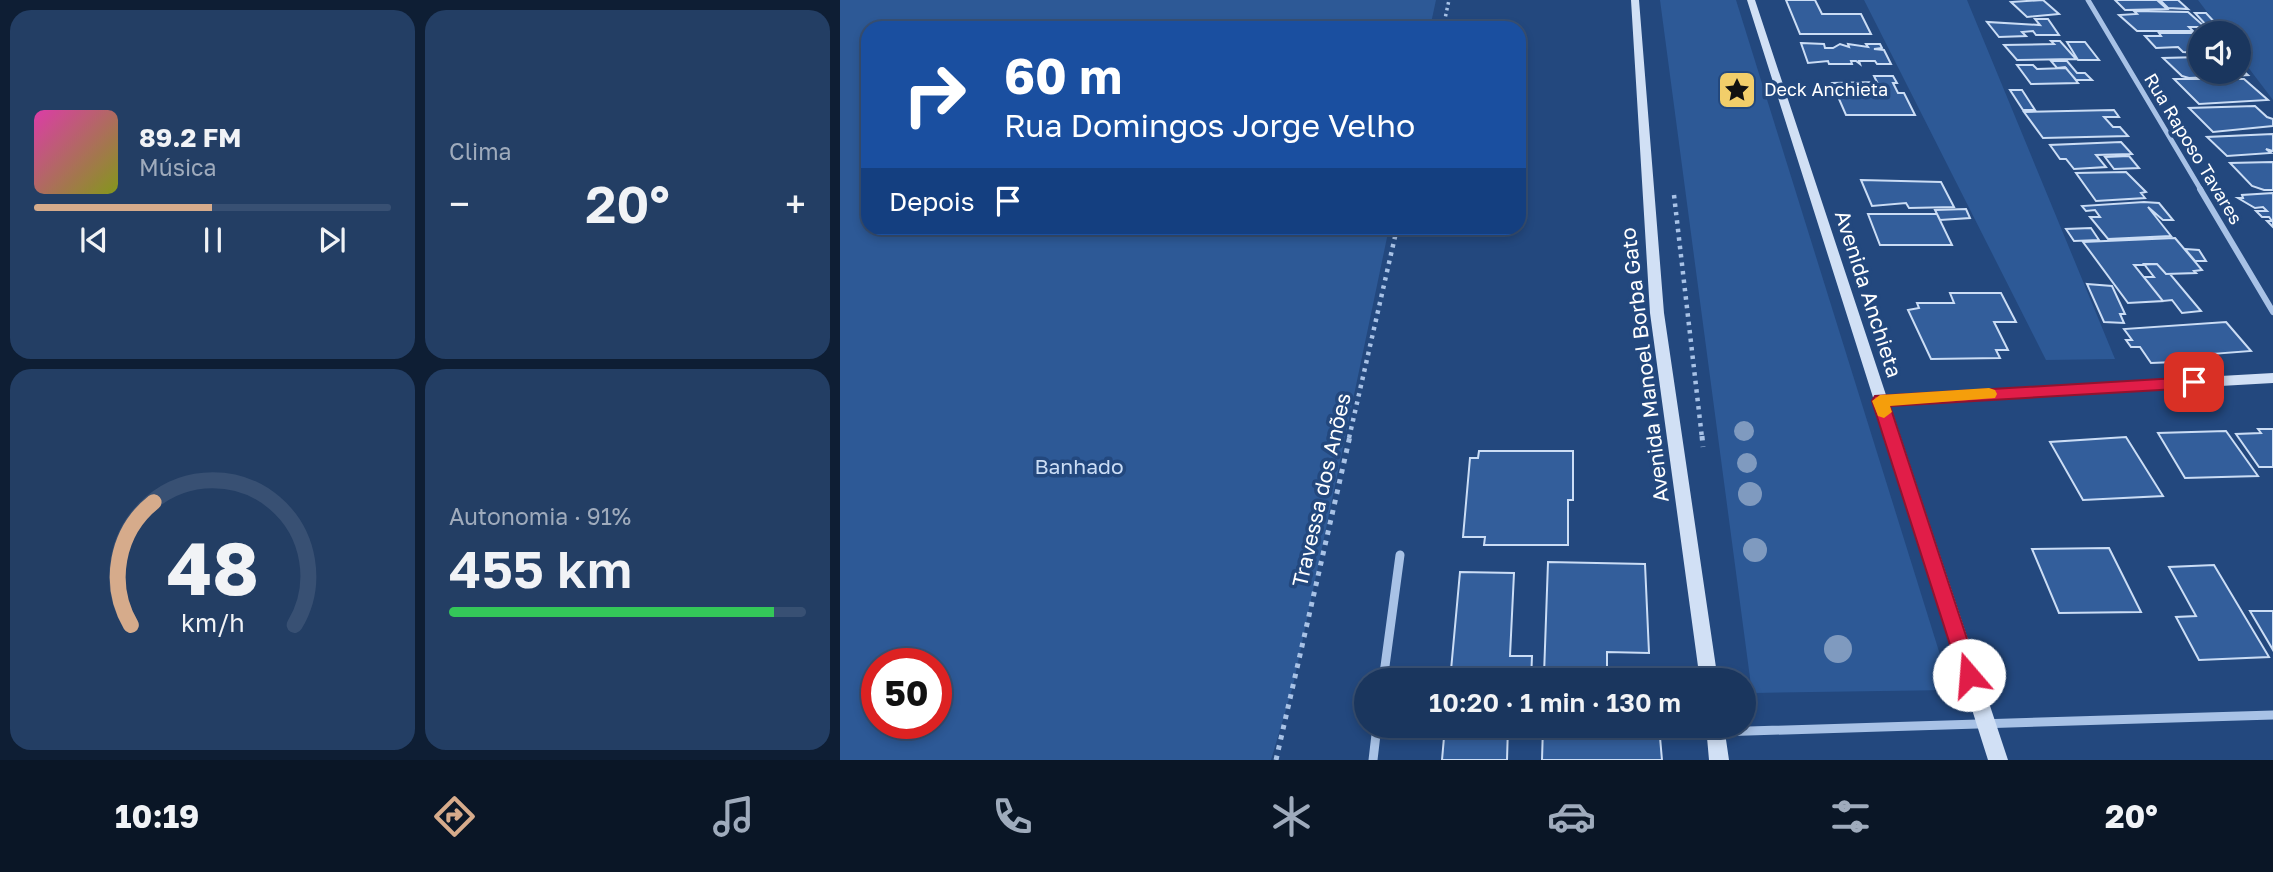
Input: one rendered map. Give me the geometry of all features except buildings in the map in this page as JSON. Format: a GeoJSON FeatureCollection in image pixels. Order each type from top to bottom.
{"type":"FeatureCollection","features":[{"type":"Feature","properties":{"kind":"main road","name":"Avenida Manoel Borba Gato"},"geometry":{"type":"LineString","coordinates":[[1635,0],[1657,313],[1707,668]]}},
{"type":"Feature","properties":{"kind":"main road","name":"Avenida Anchieta"},"geometry":{"type":"LineString","coordinates":[[1751,0],[1998,760]]}},
{"type":"Feature","properties":{"kind":"main road"},"geometry":{"type":"LineString","coordinates":[[1880,401],[2273,378]]}},
{"type":"Feature","properties":{"kind":"main road"},"geometry":{"type":"LineString","coordinates":[[1717,738],[1719,760]]}},
{"type":"Feature","properties":{"kind":"street","name":"Rua Raposo Tavares"},"geometry":{"type":"LineString","coordinates":[[2088,0],[2273,312]]}},
{"type":"Feature","properties":{"kind":"street"},"geometry":{"type":"LineString","coordinates":[[1385,668],[1399,555]]}},
{"type":"Feature","properties":{"kind":"street"},"geometry":{"type":"LineString","coordinates":[[1756,728],[1985,725],[2273,715]]}},
{"type":"Feature","properties":{"kind":"street"},"geometry":{"type":"LineString","coordinates":[[1373,760],[1376,738]]}},
{"type":"Feature","properties":{"kind":"path"},"geometry":{"type":"LineString","coordinates":[[1444,21],[1449,0]]}},
{"type":"Feature","properties":{"kind":"path"},"geometry":{"type":"LineString","coordinates":[[1672,184],[1704,460]]}},
{"type":"Feature","properties":{"kind":"path","name":"Travessa dos Anões"},"geometry":{"type":"LineString","coordinates":[[1276,760],[1395,235]]}},
{"type":"Feature","properties":{"kind":"green space","name":"Banhado"},"geometry":{"type":"Polygon","coordinates":[[[840,0],[1436,0],[1432,21],[861,21],[861,235],[1388,235],[1293,686],[1271,760],[840,760],[840,0]]]}},
{"type":"Feature","properties":{"kind":"green space"},"geometry":{"type":"Polygon","coordinates":[[[1660,0],[1736,0],[1951,690],[1756,693],[1756,668],[1749,668],[1660,0]]]}},
{"type":"Feature","properties":{"kind":"green space"},"geometry":{"type":"Polygon","coordinates":[[[1864,0],[1967,0],[2115,359],[2046,360],[1864,0]]]}},
{"type":"Feature","properties":{"kind":"green space"},"geometry":{"type":"Polygon","coordinates":[[[2198,0],[2273,0],[2273,100],[2251,71],[2251,21],[2214,21],[2198,0]]]}},
{"type":"Feature","properties":{"kind":"slow traffic"},"geometry":{"type":"LineString","coordinates":[[1884,412],[1880,401],[1989,394]]}},
{"type":"Feature","properties":{"kind":"place","name":"Deck Anchieta"},"geometry":{"type":"Point","coordinates":[1737,90]}},
{"type":"Feature","properties":{"kind":"route"},"geometry":{"type":"LineString","coordinates":[[1969,675],[1880,401],[2194,382]]}}]}
